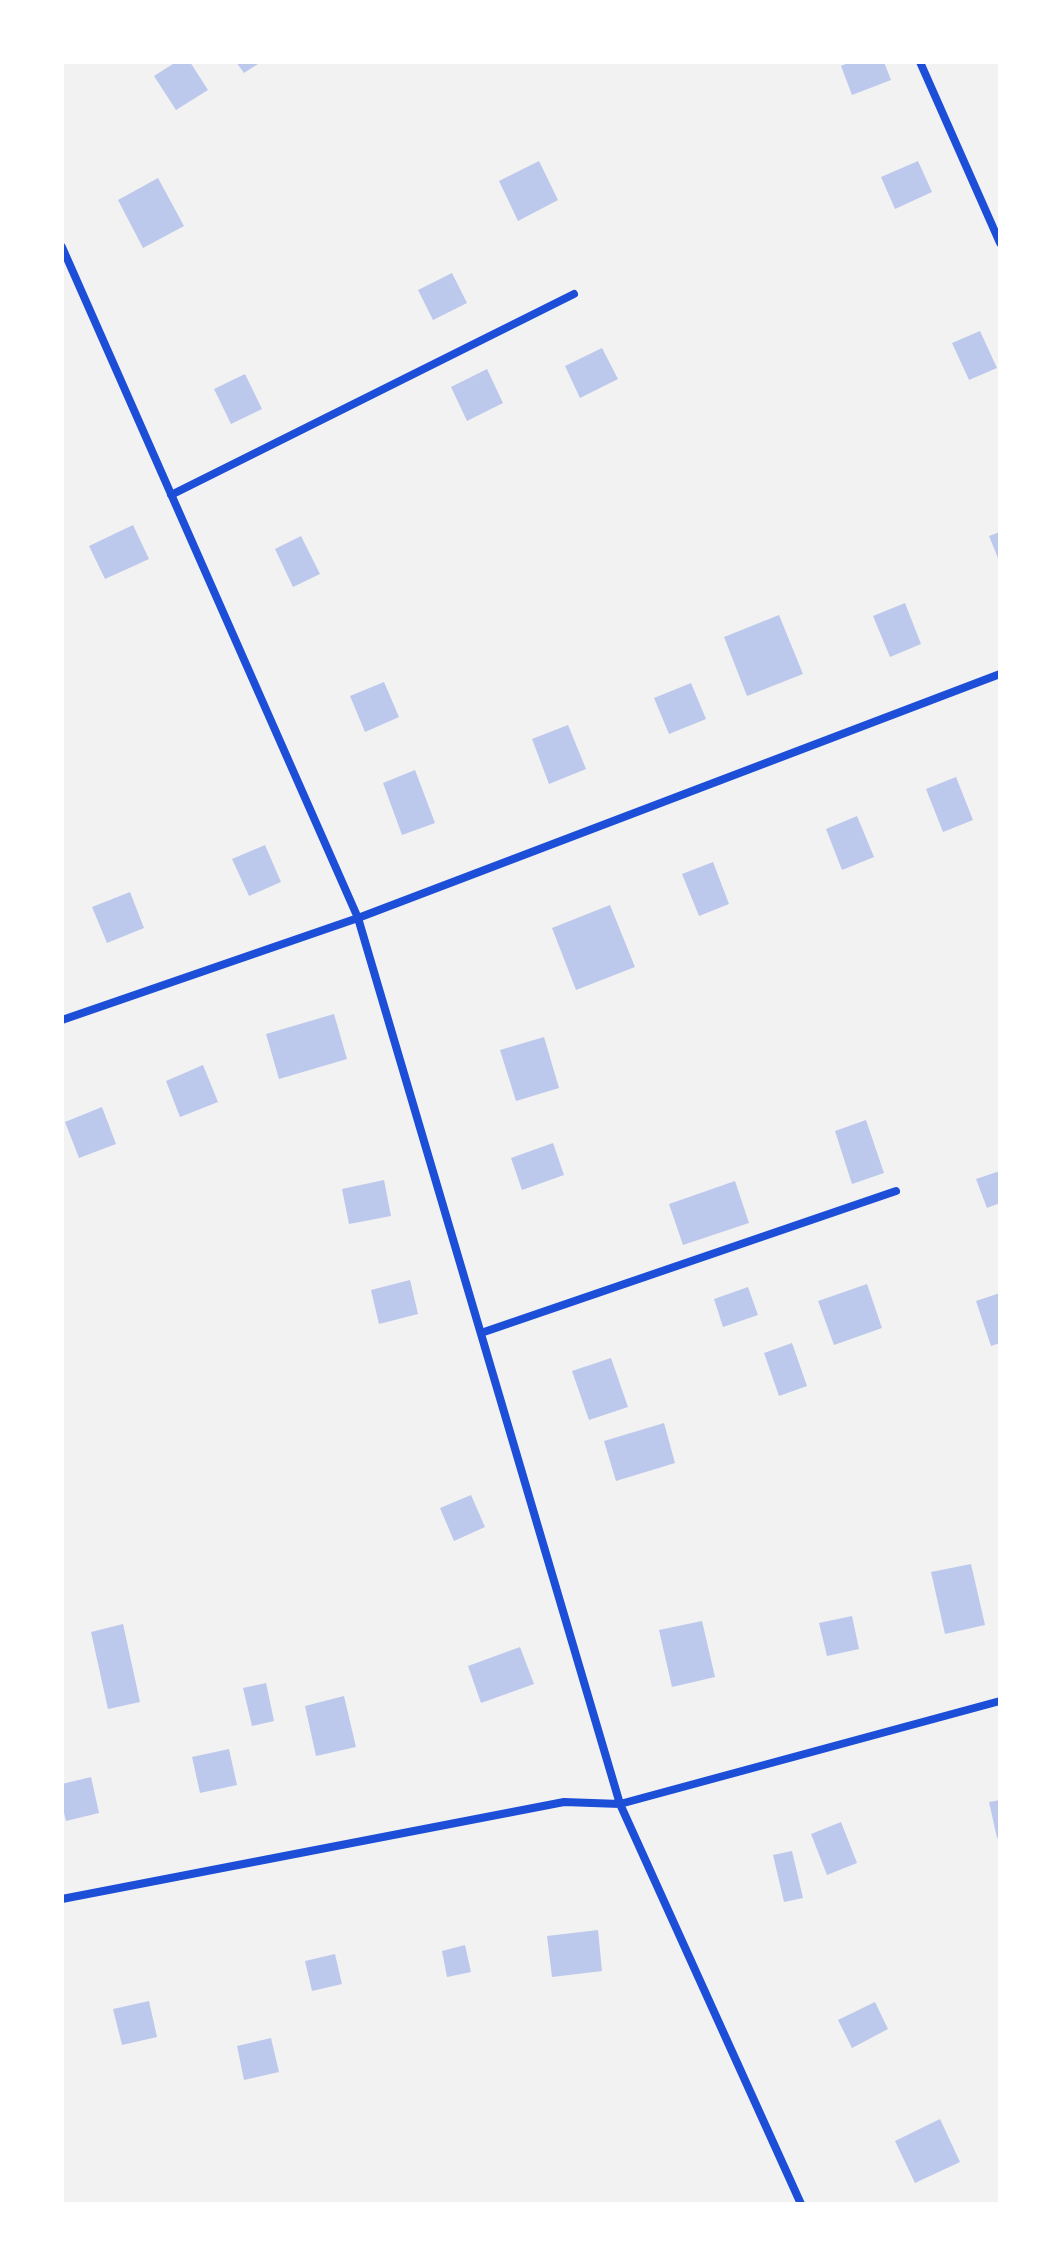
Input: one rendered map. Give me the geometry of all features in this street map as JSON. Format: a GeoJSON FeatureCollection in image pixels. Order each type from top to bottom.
{"type":"FeatureCollection","features":[{"type":"Feature","properties":{"kind":"street"},"geometry":{"type":"LineString","coordinates":[[920,62],[1000,243]]}},
{"type":"Feature","properties":{"kind":"street"},"geometry":{"type":"LineString","coordinates":[[62,247],[358,918],[620,1804],[801,2204]]}},
{"type":"Feature","properties":{"kind":"street"},"geometry":{"type":"LineString","coordinates":[[171,495],[574,294]]}},
{"type":"Feature","properties":{"kind":"street"},"geometry":{"type":"LineString","coordinates":[[62,1020],[358,918],[1000,674]]}},
{"type":"Feature","properties":{"kind":"street"},"geometry":{"type":"LineString","coordinates":[[481,1333],[896,1191]]}},
{"type":"Feature","properties":{"kind":"street"},"geometry":{"type":"LineString","coordinates":[[62,1899],[564,1802],[620,1804],[1000,1701]]}},
{"type":"Feature","properties":{"kind":"building"},"geometry":{"type":"Polygon","coordinates":[[[176,62],[190,62],[208,90],[176,110],[154,76],[176,62]]]}},
{"type":"Feature","properties":{"kind":"building"},"geometry":{"type":"Polygon","coordinates":[[[236,62],[261,62],[244,73],[236,62]]]}},
{"type":"Feature","properties":{"kind":"building"},"geometry":{"type":"Polygon","coordinates":[[[850,62],[884,62],[891,80],[852,95],[841,66],[850,62]]]}},
{"type":"Feature","properties":{"kind":"building"},"geometry":{"type":"Polygon","coordinates":[[[539,161],[558,200],[518,221],[499,181],[539,161]]]}},
{"type":"Feature","properties":{"kind":"building"},"geometry":{"type":"Polygon","coordinates":[[[918,161],[932,192],[895,209],[881,177],[918,161]]]}},
{"type":"Feature","properties":{"kind":"building"},"geometry":{"type":"Polygon","coordinates":[[[158,178],[184,226],[143,248],[118,200],[158,178]]]}},
{"type":"Feature","properties":{"kind":"building"},"geometry":{"type":"Polygon","coordinates":[[[452,273],[467,303],[433,320],[418,290],[452,273]]]}},
{"type":"Feature","properties":{"kind":"building"},"geometry":{"type":"Polygon","coordinates":[[[980,331],[997,368],[969,380],[952,343],[980,331]]]}},
{"type":"Feature","properties":{"kind":"building"},"geometry":{"type":"Polygon","coordinates":[[[602,348],[618,379],[580,398],[565,366],[602,348]]]}},
{"type":"Feature","properties":{"kind":"building"},"geometry":{"type":"Polygon","coordinates":[[[487,369],[503,403],[467,421],[451,387],[487,369]]]}},
{"type":"Feature","properties":{"kind":"building"},"geometry":{"type":"Polygon","coordinates":[[[245,374],[262,409],[231,424],[214,389],[245,374]]]}},
{"type":"Feature","properties":{"kind":"building"},"geometry":{"type":"Polygon","coordinates":[[[133,525],[149,559],[105,579],[89,546],[133,525]]]}},
{"type":"Feature","properties":{"kind":"building"},"geometry":{"type":"Polygon","coordinates":[[[1000,532],[1000,563],[989,536],[1000,532]]]}},
{"type":"Feature","properties":{"kind":"building"},"geometry":{"type":"Polygon","coordinates":[[[301,536],[320,574],[293,587],[275,549],[301,536]]]}},
{"type":"Feature","properties":{"kind":"building"},"geometry":{"type":"Polygon","coordinates":[[[905,603],[921,644],[890,657],[873,616],[905,603]]]}},
{"type":"Feature","properties":{"kind":"building"},"geometry":{"type":"Polygon","coordinates":[[[779,615],[803,674],[747,696],[724,637],[779,615]]]}},
{"type":"Feature","properties":{"kind":"building"},"geometry":{"type":"Polygon","coordinates":[[[384,682],[399,717],[365,732],[350,696],[384,682]]]}},
{"type":"Feature","properties":{"kind":"building"},"geometry":{"type":"Polygon","coordinates":[[[691,683],[706,719],[669,734],[654,698],[691,683]]]}},
{"type":"Feature","properties":{"kind":"building"},"geometry":{"type":"Polygon","coordinates":[[[568,725],[586,769],[549,784],[532,739],[568,725]]]}},
{"type":"Feature","properties":{"kind":"building"},"geometry":{"type":"Polygon","coordinates":[[[415,770],[435,823],[402,835],[383,783],[415,770]]]}},
{"type":"Feature","properties":{"kind":"building"},"geometry":{"type":"Polygon","coordinates":[[[956,777],[973,820],[943,832],[926,789],[956,777]]]}},
{"type":"Feature","properties":{"kind":"building"},"geometry":{"type":"Polygon","coordinates":[[[857,816],[874,857],[842,870],[826,829],[857,816]]]}},
{"type":"Feature","properties":{"kind":"building"},"geometry":{"type":"Polygon","coordinates":[[[265,845],[281,882],[249,896],[232,859],[265,845]]]}},
{"type":"Feature","properties":{"kind":"building"},"geometry":{"type":"Polygon","coordinates":[[[713,862],[729,904],[699,916],[682,874],[713,862]]]}},
{"type":"Feature","properties":{"kind":"building"},"geometry":{"type":"Polygon","coordinates":[[[130,892],[144,928],[107,943],[92,907],[130,892]]]}},
{"type":"Feature","properties":{"kind":"building"},"geometry":{"type":"Polygon","coordinates":[[[610,905],[635,967],[576,990],[552,928],[610,905]]]}},
{"type":"Feature","properties":{"kind":"building"},"geometry":{"type":"Polygon","coordinates":[[[334,1014],[347,1059],[279,1079],[266,1034],[334,1014]]]}},
{"type":"Feature","properties":{"kind":"building"},"geometry":{"type":"Polygon","coordinates":[[[544,1037],[559,1088],[516,1101],[500,1050],[544,1037]]]}},
{"type":"Feature","properties":{"kind":"building"},"geometry":{"type":"Polygon","coordinates":[[[203,1065],[218,1102],[180,1117],[166,1081],[203,1065]]]}},
{"type":"Feature","properties":{"kind":"building"},"geometry":{"type":"Polygon","coordinates":[[[102,1107],[116,1144],[79,1158],[65,1122],[102,1107]]]}},
{"type":"Feature","properties":{"kind":"building"},"geometry":{"type":"Polygon","coordinates":[[[866,1120],[884,1173],[852,1184],[835,1131],[866,1120]]]}},
{"type":"Feature","properties":{"kind":"building"},"geometry":{"type":"Polygon","coordinates":[[[553,1143],[564,1175],[522,1190],[511,1158],[553,1143]]]}},
{"type":"Feature","properties":{"kind":"building"},"geometry":{"type":"Polygon","coordinates":[[[1000,1171],[1000,1203],[987,1208],[976,1179],[1000,1171]]]}},
{"type":"Feature","properties":{"kind":"building"},"geometry":{"type":"Polygon","coordinates":[[[384,1180],[391,1216],[349,1224],[342,1189],[384,1180]]]}},
{"type":"Feature","properties":{"kind":"building"},"geometry":{"type":"Polygon","coordinates":[[[735,1181],[749,1223],[683,1245],[669,1204],[735,1181]]]}},
{"type":"Feature","properties":{"kind":"building"},"geometry":{"type":"Polygon","coordinates":[[[410,1280],[418,1314],[379,1324],[371,1290],[410,1280]]]}},
{"type":"Feature","properties":{"kind":"building"},"geometry":{"type":"Polygon","coordinates":[[[867,1284],[882,1328],[834,1345],[818,1301],[867,1284]]]}},
{"type":"Feature","properties":{"kind":"building"},"geometry":{"type":"Polygon","coordinates":[[[748,1287],[758,1315],[723,1327],[714,1299],[748,1287]]]}},
{"type":"Feature","properties":{"kind":"building"},"geometry":{"type":"Polygon","coordinates":[[[1000,1293],[1000,1343],[991,1346],[976,1301],[1000,1293]]]}},
{"type":"Feature","properties":{"kind":"building"},"geometry":{"type":"Polygon","coordinates":[[[792,1343],[807,1386],[779,1396],[764,1353],[792,1343]]]}},
{"type":"Feature","properties":{"kind":"building"},"geometry":{"type":"Polygon","coordinates":[[[611,1358],[628,1407],[589,1420],[572,1371],[611,1358]]]}},
{"type":"Feature","properties":{"kind":"building"},"geometry":{"type":"Polygon","coordinates":[[[664,1423],[675,1463],[616,1481],[604,1441],[664,1423]]]}},
{"type":"Feature","properties":{"kind":"building"},"geometry":{"type":"Polygon","coordinates":[[[471,1495],[485,1527],[454,1541],[440,1508],[471,1495]]]}},
{"type":"Feature","properties":{"kind":"building"},"geometry":{"type":"Polygon","coordinates":[[[971,1564],[985,1625],[945,1634],[931,1572],[971,1564]]]}},
{"type":"Feature","properties":{"kind":"building"},"geometry":{"type":"Polygon","coordinates":[[[852,1616],[859,1649],[827,1656],[819,1623],[852,1616]]]}},
{"type":"Feature","properties":{"kind":"building"},"geometry":{"type":"Polygon","coordinates":[[[702,1621],[715,1677],[672,1687],[659,1630],[702,1621]]]}},
{"type":"Feature","properties":{"kind":"building"},"geometry":{"type":"Polygon","coordinates":[[[123,1624],[140,1702],[108,1709],[91,1632],[123,1624]]]}},
{"type":"Feature","properties":{"kind":"building"},"geometry":{"type":"Polygon","coordinates":[[[520,1647],[534,1684],[481,1703],[468,1666],[520,1647]]]}},
{"type":"Feature","properties":{"kind":"building"},"geometry":{"type":"Polygon","coordinates":[[[266,1683],[274,1721],[252,1726],[243,1688],[266,1683]]]}},
{"type":"Feature","properties":{"kind":"building"},"geometry":{"type":"Polygon","coordinates":[[[344,1696],[356,1747],[316,1756],[305,1706],[344,1696]]]}},
{"type":"Feature","properties":{"kind":"building"},"geometry":{"type":"Polygon","coordinates":[[[229,1749],[237,1785],[200,1793],[192,1757],[229,1749]]]}},
{"type":"Feature","properties":{"kind":"building"},"geometry":{"type":"Polygon","coordinates":[[[91,1777],[99,1813],[66,1821],[62,1784],[91,1777]]]}},
{"type":"Feature","properties":{"kind":"building"},"geometry":{"type":"Polygon","coordinates":[[[1000,1800],[1000,1838],[997,1838],[989,1802],[1000,1800]]]}},
{"type":"Feature","properties":{"kind":"building"},"geometry":{"type":"Polygon","coordinates":[[[841,1822],[857,1863],[827,1875],[811,1834],[841,1822]]]}},
{"type":"Feature","properties":{"kind":"building"},"geometry":{"type":"Polygon","coordinates":[[[792,1851],[803,1898],[784,1902],[773,1855],[792,1851]]]}},
{"type":"Feature","properties":{"kind":"building"},"geometry":{"type":"Polygon","coordinates":[[[598,1930],[602,1971],[552,1977],[547,1936],[598,1930]]]}},
{"type":"Feature","properties":{"kind":"building"},"geometry":{"type":"Polygon","coordinates":[[[465,1945],[471,1972],[447,1977],[442,1951],[465,1945]]]}},
{"type":"Feature","properties":{"kind":"building"},"geometry":{"type":"Polygon","coordinates":[[[335,1954],[342,1984],[312,1991],[305,1961],[335,1954]]]}},
{"type":"Feature","properties":{"kind":"building"},"geometry":{"type":"Polygon","coordinates":[[[149,2001],[157,2037],[122,2045],[113,2009],[149,2001]]]}},
{"type":"Feature","properties":{"kind":"building"},"geometry":{"type":"Polygon","coordinates":[[[875,2002],[888,2029],[852,2048],[838,2020],[875,2002]]]}},
{"type":"Feature","properties":{"kind":"building"},"geometry":{"type":"Polygon","coordinates":[[[271,2038],[279,2072],[244,2080],[237,2046],[271,2038]]]}},
{"type":"Feature","properties":{"kind":"building"},"geometry":{"type":"Polygon","coordinates":[[[940,2119],[960,2162],[915,2183],[895,2141],[940,2119]]]}}]}
